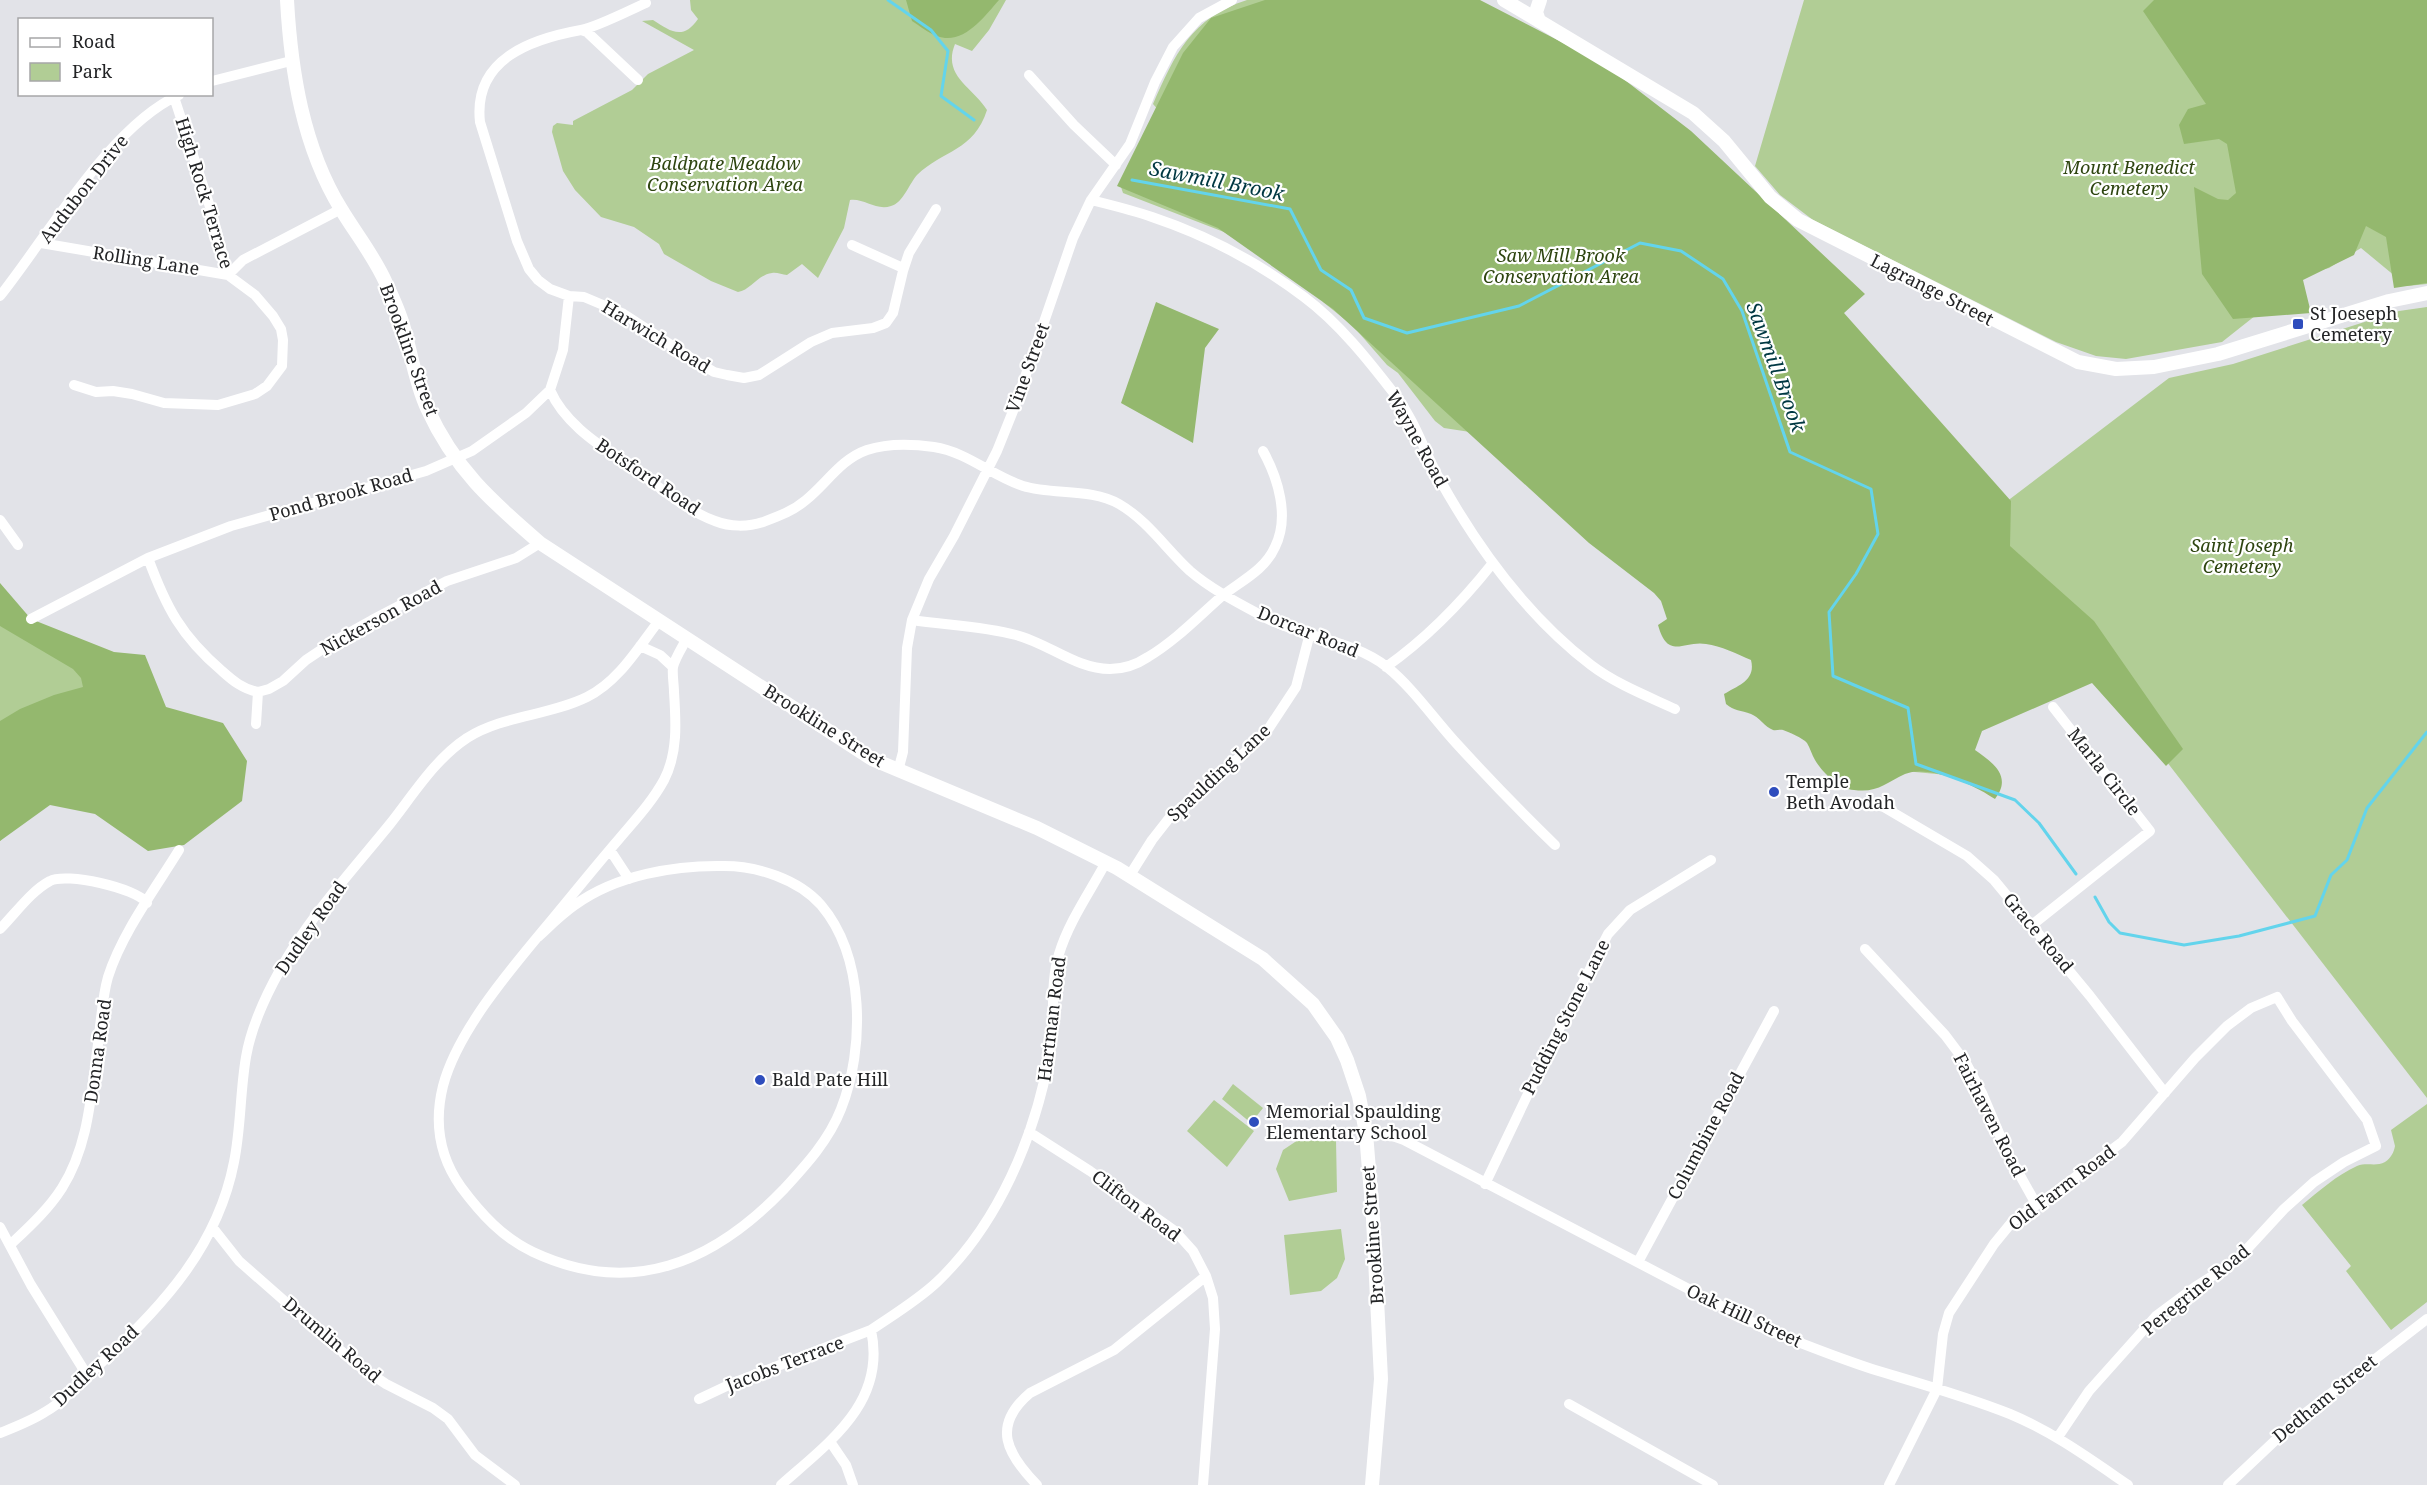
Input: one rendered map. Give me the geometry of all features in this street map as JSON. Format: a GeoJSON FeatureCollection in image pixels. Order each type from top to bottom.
{"type":"FeatureCollection","features":[{"type":"Feature","properties":{"kind":"main road","name":"Brookline Street"},"geometry":{"type":"LineString","coordinates":[[287,0],[291,61],[304,120],[321,168],[341,209],[385,280],[402,322],[427,407],[454,458],[491,501],[540,543],[658,622],[687,638],[812,722],[872,759],[1037,828],[1130,875],[1263,959],[1313,1004],[1337,1038],[1347,1060],[1359,1096],[1366,1133],[1377,1281],[1381,1379],[1372,1485]]}},
{"type":"Feature","properties":{"kind":"main road","name":"Lagrange Street"},"geometry":{"type":"LineString","coordinates":[[1504,0],[1700,118],[1724,141],[1770,197],[1798,220],[2046,347],[2085,364],[2108,369],[2131,370],[2202,357],[2389,301],[2427,293]]}},
{"type":"Feature","properties":{"kind":"main road"},"geometry":{"type":"LineString","coordinates":[[1539,21],[1536,12],[1540,0]]}},
{"type":"Feature","properties":{"kind":"street","name":"Vine Street"},"geometry":{"type":"LineString","coordinates":[[898,771],[903,752],[907,648],[912,620],[929,579],[988,471],[1015,406],[1073,238],[1091,200],[1130,144],[1155,82],[1173,47],[1199,18],[1232,0]]}},
{"type":"Feature","properties":{"kind":"street","name":"Harwich Road"},"geometry":{"type":"LineString","coordinates":[[646,3],[581,30],[557,34],[513,51],[500,61],[490,76],[478,106],[486,142],[517,240],[529,268],[538,280],[550,289],[569,296],[584,297],[622,313],[714,372],[744,378],[759,375],[811,342],[832,333],[873,328],[886,323],[893,313],[903,268],[909,253],[936,209]]}},
{"type":"Feature","properties":{"kind":"street"},"geometry":{"type":"LineString","coordinates":[[581,30],[638,80]]}},
{"type":"Feature","properties":{"kind":"street"},"geometry":{"type":"LineString","coordinates":[[213,81],[291,61]]}},
{"type":"Feature","properties":{"kind":"street"},"geometry":{"type":"LineString","coordinates":[[1029,75],[1074,125],[1116,165]]}},
{"type":"Feature","properties":{"kind":"street","name":"Audubon Drive"},"geometry":{"type":"LineString","coordinates":[[0,296],[80,188],[133,126],[145,115],[177,96]]}},
{"type":"Feature","properties":{"kind":"street","name":"High Rock Terrace"},"geometry":{"type":"LineString","coordinates":[[74,385],[96,392],[112,391],[132,394],[164,403],[218,405],[255,394],[267,386],[282,366],[281,329],[255,295],[228,275],[177,96]]}},
{"type":"Feature","properties":{"kind":"street","name":"Wayne Road"},"geometry":{"type":"LineString","coordinates":[[1091,200],[1151,216],[1223,247],[1266,271],[1305,297],[1336,325],[1397,398],[1439,479],[1492,564],[1550,630],[1592,666],[1628,687],[1675,709]]}},
{"type":"Feature","properties":{"kind":"street"},"geometry":{"type":"LineString","coordinates":[[228,275],[243,260],[341,209]]}},
{"type":"Feature","properties":{"kind":"street","name":"Rolling Lane"},"geometry":{"type":"LineString","coordinates":[[41,243],[228,275]]}},
{"type":"Feature","properties":{"kind":"street"},"geometry":{"type":"LineString","coordinates":[[852,245],[903,268]]}},
{"type":"Feature","properties":{"kind":"street","name":"Pond Brook Road"},"geometry":{"type":"LineString","coordinates":[[31,619],[80,591],[148,558],[231,526],[426,471],[472,451],[526,413],[550,390],[563,350],[569,296]]}},
{"type":"Feature","properties":{"kind":"street","name":"Botsford Road"},"geometry":{"type":"LineString","coordinates":[[550,390],[561,410],[590,437],[695,511],[716,522],[731,525],[751,526],[786,513],[805,501],[840,466],[867,450],[916,445],[939,448],[967,458],[988,471]]}},
{"type":"Feature","properties":{"kind":"street"},"geometry":{"type":"LineString","coordinates":[[912,620],[1015,635],[1037,641],[1094,668],[1128,668],[1148,658],[1225,594],[1255,573],[1275,548],[1282,517],[1279,492],[1263,451]]}},
{"type":"Feature","properties":{"kind":"street","name":"Dorcar Road"},"geometry":{"type":"LineString","coordinates":[[988,471],[1028,488],[1108,499],[1121,505],[1140,520],[1192,572],[1225,594],[1272,621],[1356,650],[1386,667],[1505,796],[1555,845]]}},
{"type":"Feature","properties":{"kind":"street"},"geometry":{"type":"LineString","coordinates":[[0,520],[18,545]]}},
{"type":"Feature","properties":{"kind":"street","name":"Nickerson Road"},"geometry":{"type":"LineString","coordinates":[[258,692],[283,681],[306,660],[372,620],[447,582],[516,558],[540,543]]}},
{"type":"Feature","properties":{"kind":"street"},"geometry":{"type":"LineString","coordinates":[[148,558],[172,615],[188,638],[233,681],[247,690],[258,692],[256,724]]}},
{"type":"Feature","properties":{"kind":"street"},"geometry":{"type":"LineString","coordinates":[[1386,667],[1440,623],[1492,564]]}},
{"type":"Feature","properties":{"kind":"street","name":"Dudley Road"},"geometry":{"type":"LineString","coordinates":[[0,1433],[47,1411],[137,1330],[167,1298],[196,1258],[213,1228],[228,1190],[235,1159],[246,1055],[255,1023],[280,969],[347,876],[450,752],[480,730],[500,722],[550,710],[587,697],[602,688],[640,646],[658,622]]}},
{"type":"Feature","properties":{"kind":"street","name":"Spaulding Lane"},"geometry":{"type":"LineString","coordinates":[[1130,875],[1170,817],[1242,755],[1269,728],[1296,687],[1310,633]]}},
{"type":"Feature","properties":{"kind":"street"},"geometry":{"type":"LineString","coordinates":[[538,937],[576,904],[598,891],[629,879],[699,865],[732,866],[756,870],[782,878],[802,889],[820,904],[844,945],[855,986],[858,1033],[851,1074],[841,1108],[825,1139],[799,1173],[769,1204],[733,1233],[701,1254],[637,1273],[610,1274],[578,1269],[554,1262],[514,1243],[475,1206],[454,1178],[442,1150],[439,1114],[443,1085],[450,1065],[472,1024],[501,982],[538,937],[610,850],[644,810],[662,784],[670,768],[676,728],[673,667],[687,638]]}},
{"type":"Feature","properties":{"kind":"street"},"geometry":{"type":"LineString","coordinates":[[640,646],[660,655],[673,667]]}},
{"type":"Feature","properties":{"kind":"street","name":"Marla Circle"},"geometry":{"type":"LineString","coordinates":[[2032,925],[2150,831],[2053,706]]}},
{"type":"Feature","properties":{"kind":"street","name":"Grace Road"},"geometry":{"type":"LineString","coordinates":[[1882,806],[1966,856],[1994,880],[2090,996],[2164,1093]]}},
{"type":"Feature","properties":{"kind":"street","name":"Donna Road"},"geometry":{"type":"LineString","coordinates":[[10,1245],[38,1219],[61,1190],[72,1169],[82,1143],[90,1110],[108,980],[115,957],[179,850]]}},
{"type":"Feature","properties":{"kind":"street"},"geometry":{"type":"LineString","coordinates":[[610,850],[629,879]]}},
{"type":"Feature","properties":{"kind":"street","name":"Pudding Stone Lane"},"geometry":{"type":"LineString","coordinates":[[1485,1184],[1557,1033],[1608,934],[1630,910],[1711,860]]}},
{"type":"Feature","properties":{"kind":"street","name":"Hartman Road"},"geometry":{"type":"LineString","coordinates":[[871,1330],[937,1282],[965,1251],[998,1204],[1029,1132],[1043,1089],[1051,1050],[1054,981],[1058,955],[1070,927],[1106,862]]}},
{"type":"Feature","properties":{"kind":"street"},"geometry":{"type":"LineString","coordinates":[[0,929],[42,886],[53,879],[65,878],[119,888],[143,898],[147,903]]}},
{"type":"Feature","properties":{"kind":"street","name":"Fairhaven Road"},"geometry":{"type":"LineString","coordinates":[[1865,949],[1945,1035],[1966,1063],[1982,1093],[2007,1152],[2036,1204]]}},
{"type":"Feature","properties":{"kind":"street","name":"Old Farm Road"},"geometry":{"type":"LineString","coordinates":[[1889,1485],[1937,1389],[1943,1334],[1949,1313],[2012,1221],[2122,1142],[2205,1047],[2240,1015],[2258,1004],[2277,997],[2292,1022]]}},
{"type":"Feature","properties":{"kind":"street","name":"Columbine Road"},"geometry":{"type":"LineString","coordinates":[[1638,1262],[1774,1011]]}},
{"type":"Feature","properties":{"kind":"street","name":"Peregrine Road"},"geometry":{"type":"LineString","coordinates":[[2058,1437],[2089,1391],[2156,1316],[2195,1287],[2236,1261],[2284,1209],[2314,1182],[2344,1162],[2376,1146],[2367,1120],[2292,1022]]}},
{"type":"Feature","properties":{"kind":"street","name":"Clifton Road"},"geometry":{"type":"LineString","coordinates":[[1029,1132],[1100,1178],[1174,1231],[1193,1251],[1206,1276],[1213,1298],[1215,1329],[1203,1485]]}},
{"type":"Feature","properties":{"kind":"street","name":"Oak Hill Street"},"geometry":{"type":"LineString","coordinates":[[1366,1133],[1387,1134],[1404,1140],[1764,1329],[1872,1369],[2009,1414],[2058,1437],[2128,1485]]}},
{"type":"Feature","properties":{"kind":"street"},"geometry":{"type":"LineString","coordinates":[[0,1227],[31,1285],[87,1375]]}},
{"type":"Feature","properties":{"kind":"street","name":"Drumlin Road"},"geometry":{"type":"LineString","coordinates":[[213,1228],[245,1266],[356,1364],[448,1419],[475,1455],[515,1485]]}},
{"type":"Feature","properties":{"kind":"street"},"geometry":{"type":"LineString","coordinates":[[1037,1485],[1020,1468],[1010,1451],[1007,1440],[1008,1426],[1018,1403],[1030,1393],[1114,1350],[1206,1276]]}},
{"type":"Feature","properties":{"kind":"street","name":"Dedham Street"},"geometry":{"type":"LineString","coordinates":[[2228,1485],[2294,1423],[2427,1319]]}},
{"type":"Feature","properties":{"kind":"street"},"geometry":{"type":"LineString","coordinates":[[781,1485],[831,1443],[856,1409],[870,1379],[874,1344],[871,1330]]}},
{"type":"Feature","properties":{"kind":"street","name":"Jacobs Terrace"},"geometry":{"type":"LineString","coordinates":[[699,1399],[733,1383],[788,1364],[871,1330]]}},
{"type":"Feature","properties":{"kind":"street"},"geometry":{"type":"LineString","coordinates":[[1569,1404],[1713,1485]]}},
{"type":"Feature","properties":{"kind":"street"},"geometry":{"type":"LineString","coordinates":[[831,1443],[846,1465],[853,1485]]}},
{"type":"Feature","properties":{"kind":"green space","name":"Baldpate Meadow Conservation Area"},"geometry":{"type":"Polygon","coordinates":[[[690,0],[1006,0],[989,30],[972,51],[955,44],[952,55],[956,73],[987,110],[974,134],[966,142],[917,175],[895,204],[880,207],[850,200],[844,228],[818,278],[802,264],[787,275],[767,274],[738,292],[711,281],[664,254],[659,244],[634,227],[601,217],[575,190],[563,171],[552,132],[553,126],[557,123],[573,125],[573,121],[632,90],[648,74],[694,50],[642,21],[653,20],[676,32],[687,30],[698,19],[691,10],[690,0]]]}},
{"type":"Feature","properties":{"kind":"green space"},"geometry":{"type":"Polygon","coordinates":[[[906,0],[999,0],[972,28],[956,37],[947,38],[934,35],[912,21],[906,0]]]}},
{"type":"Feature","properties":{"kind":"green space","name":"Saint Joseph Cemetery"},"geometry":{"type":"Polygon","coordinates":[[[1247,0],[1469,0],[1981,521],[2169,378],[2233,364],[2399,311],[2427,307],[2427,1098],[2088,660],[1928,755],[1947,775],[1915,772],[1470,432],[1444,428],[1435,421],[1398,373],[1387,365],[1353,326],[1323,302],[1320,295],[1281,266],[1224,232],[1123,193],[1120,184],[1161,113],[1153,104],[1178,54],[1198,28],[1212,17],[1247,0]]]}},
{"type":"Feature","properties":{"kind":"green space","name":"Saw Mill Brook Conservation Area"},"geometry":{"type":"Polygon","coordinates":[[[1265,0],[1480,0],[1604,64],[1691,131],[1865,294],[1844,313],[2011,501],[2010,546],[2094,621],[2183,749],[2166,766],[2092,683],[1982,731],[1975,750],[1994,765],[2001,777],[2000,791],[1995,799],[1952,777],[1926,772],[1905,774],[1875,789],[1862,791],[1843,787],[1826,775],[1815,760],[1807,743],[1802,739],[1783,730],[1773,730],[1754,715],[1726,704],[1724,694],[1749,677],[1752,667],[1751,660],[1712,645],[1672,646],[1667,643],[1658,625],[1667,619],[1661,601],[1654,593],[1589,543],[1333,309],[1218,228],[1117,186],[1183,53],[1211,18],[1265,0]]]}},
{"type":"Feature","properties":{"kind":"green space","name":"Mount Benedict Cemetery"},"geometry":{"type":"Polygon","coordinates":[[[1804,0],[2427,0],[2427,284],[2407,286],[2361,248],[2329,268],[2309,273],[2222,342],[2126,359],[2096,356],[2056,342],[1813,220],[1780,195],[1755,166],[1804,0]]]}},
{"type":"Feature","properties":{"kind":"green space"},"geometry":{"type":"Polygon","coordinates":[[[2154,0],[2427,0],[2427,283],[2394,288],[2386,237],[2366,226],[2354,255],[2303,280],[2311,313],[2233,319],[2202,274],[2194,187],[2218,199],[2228,200],[2236,193],[2227,144],[2219,139],[2184,144],[2179,125],[2188,109],[2206,104],[2143,11],[2154,0]]]}},
{"type":"Feature","properties":{"kind":"green space"},"geometry":{"type":"Polygon","coordinates":[[[1156,302],[1219,329],[1205,348],[1193,443],[1121,403],[1156,302]]]}},
{"type":"Feature","properties":{"kind":"green space"},"geometry":{"type":"Polygon","coordinates":[[[0,583],[31,619],[114,652],[145,655],[166,707],[223,723],[247,761],[242,801],[184,845],[148,851],[95,814],[50,805],[0,841],[0,721],[20,709],[54,695],[83,687],[81,678],[73,669],[0,626],[0,583]]]}},
{"type":"Feature","properties":{"kind":"green space"},"geometry":{"type":"Polygon","coordinates":[[[0,607],[142,686],[0,841],[0,607]]]}},
{"type":"Feature","properties":{"kind":"green space"},"geometry":{"type":"Polygon","coordinates":[[[1233,1084],[1263,1108],[1251,1123],[1222,1099],[1233,1084]]]}},
{"type":"Feature","properties":{"kind":"green space"},"geometry":{"type":"Polygon","coordinates":[[[1214,1100],[1254,1131],[1227,1167],[1187,1131],[1214,1100]]]}},
{"type":"Feature","properties":{"kind":"green space"},"geometry":{"type":"Polygon","coordinates":[[[2427,1104],[2427,1302],[2391,1330],[2346,1271],[2351,1266],[2302,1205],[2350,1170],[2361,1165],[2378,1164],[2387,1160],[2392,1155],[2395,1146],[2391,1130],[2427,1104]]]}},
{"type":"Feature","properties":{"kind":"green space"},"geometry":{"type":"Polygon","coordinates":[[[1301,1138],[1336,1140],[1337,1192],[1289,1201],[1276,1169],[1283,1150],[1301,1138]]]}},
{"type":"Feature","properties":{"kind":"green space"},"geometry":{"type":"Polygon","coordinates":[[[1341,1229],[1345,1259],[1337,1278],[1321,1291],[1290,1295],[1284,1235],[1341,1229]]]}},
{"type":"Feature","properties":{"kind":"waterway","name":"Sawmill Brook"},"geometry":{"type":"LineString","coordinates":[[888,0],[931,30],[948,51],[941,96],[974,120]]}},
{"type":"Feature","properties":{"kind":"waterway","name":"Sawmill Brook"},"geometry":{"type":"LineString","coordinates":[[1132,180],[1290,209],[1321,270],[1351,290],[1364,318],[1407,333],[1519,306],[1640,243],[1681,251],[1723,279],[1742,311],[1790,452],[1871,489],[1878,534],[1856,574],[1829,612],[1833,676],[1908,708],[1916,764],[2015,800],[2039,823],[2076,874]]}},
{"type":"Feature","properties":{"kind":"waterway","name":"Sawmill Brook"},"geometry":{"type":"LineString","coordinates":[[2095,897],[2109,922],[2120,933],[2184,945],[2239,936],[2315,916],[2331,875],[2347,860],[2367,808],[2427,732]]}},
{"type":"Feature","properties":{"kind":"place","name":"St Joeseph Cemetery"},"geometry":{"type":"Point","coordinates":[2298,324]}},
{"type":"Feature","properties":{"kind":"place","name":"Temple Beth Avodah"},"geometry":{"type":"Point","coordinates":[1774,792]}},
{"type":"Feature","properties":{"kind":"place","name":"Bald Pate Hill"},"geometry":{"type":"Point","coordinates":[760,1080]}},
{"type":"Feature","properties":{"kind":"place","name":"Memorial Spaulding Elementary School"},"geometry":{"type":"Point","coordinates":[1254,1122]}}]}
